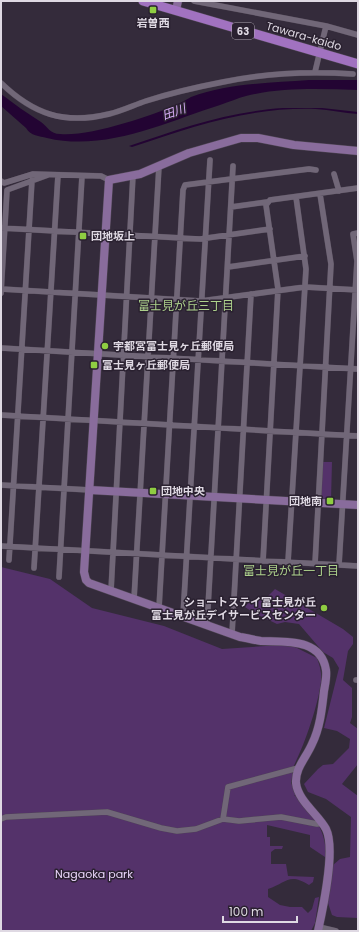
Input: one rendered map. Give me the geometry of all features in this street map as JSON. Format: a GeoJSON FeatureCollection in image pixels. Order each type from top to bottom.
{"type":"FeatureCollection","features":[{"type":"Feature","properties":{"kind":"main road","name":"Tawara-kaido"},"geometry":{"type":"LineString","coordinates":[[143,1],[177,6],[358,64]]}},
{"type":"Feature","properties":{"kind":"street"},"geometry":{"type":"LineString","coordinates":[[194,1],[326,26],[358,35]]}},
{"type":"Feature","properties":{"kind":"street"},"geometry":{"type":"LineString","coordinates":[[315,72],[326,26]]}},
{"type":"Feature","properties":{"kind":"street"},"geometry":{"type":"LineString","coordinates":[[1,84],[18,100],[40,111],[60,117],[81,118],[108,115],[187,89],[224,81],[315,72],[353,74]]}},
{"type":"Feature","properties":{"kind":"street"},"geometry":{"type":"LineString","coordinates":[[1,181],[11,181],[33,174],[101,176],[108,180],[133,175],[159,166],[193,151],[241,138],[258,138],[294,145],[358,151]]}},
{"type":"Feature","properties":{"kind":"street"},"geometry":{"type":"LineString","coordinates":[[183,616],[210,160]]}},
{"type":"Feature","properties":{"kind":"street"},"geometry":{"type":"LineString","coordinates":[[134,599],[159,166]]}},
{"type":"Feature","properties":{"kind":"street"},"geometry":{"type":"LineString","coordinates":[[207,625],[233,166]]}},
{"type":"Feature","properties":{"kind":"street"},"geometry":{"type":"LineString","coordinates":[[159,608],[183,190],[185,185],[208,181],[309,169],[316,170]]}},
{"type":"Feature","properties":{"kind":"street"},"geometry":{"type":"LineString","coordinates":[[334,174],[339,191]]}},
{"type":"Feature","properties":{"kind":"street"},"geometry":{"type":"LineString","coordinates":[[1,293],[4,202],[7,190],[48,175]]}},
{"type":"Feature","properties":{"kind":"street"},"geometry":{"type":"LineString","coordinates":[[34,568],[58,175]]}},
{"type":"Feature","properties":{"kind":"street"},"geometry":{"type":"LineString","coordinates":[[111,591],[115,492],[124,356],[133,175]]}},
{"type":"Feature","properties":{"kind":"street"},"geometry":{"type":"LineString","coordinates":[[59,577],[82,176]]}},
{"type":"Feature","properties":{"kind":"street"},"geometry":{"type":"LineString","coordinates":[[9,560],[32,180]]}},
{"type":"Feature","properties":{"kind":"street"},"geometry":{"type":"LineString","coordinates":[[108,180],[84,572],[86,580],[89,583],[232,634],[260,640],[291,641],[304,644],[316,650],[323,660],[326,671],[320,718],[312,744],[298,768],[296,786],[300,795],[326,830],[330,845],[318,929],[336,931]]}},
{"type":"Feature","properties":{"kind":"street"},"geometry":{"type":"LineString","coordinates":[[231,206],[358,188]]}},
{"type":"Feature","properties":{"kind":"street"},"geometry":{"type":"LineString","coordinates":[[315,564],[332,264],[320,194]]}},
{"type":"Feature","properties":{"kind":"street"},"geometry":{"type":"LineString","coordinates":[[288,562],[305,287],[304,256],[296,197]]}},
{"type":"Feature","properties":{"kind":"street"},"geometry":{"type":"LineString","coordinates":[[262,561],[278,291],[266,205],[267,202]]}},
{"type":"Feature","properties":{"kind":"street"},"geometry":{"type":"LineString","coordinates":[[3,228],[180,238],[205,238],[270,229]]}},
{"type":"Feature","properties":{"kind":"street"},"geometry":{"type":"LineString","coordinates":[[339,565],[350,369],[357,290],[357,261],[353,234],[358,233]]}},
{"type":"Feature","properties":{"kind":"street"},"geometry":{"type":"LineString","coordinates":[[228,266],[304,256]]}},
{"type":"Feature","properties":{"kind":"street"},"geometry":{"type":"LineString","coordinates":[[1,288],[201,301],[305,287],[357,290]]}},
{"type":"Feature","properties":{"kind":"street"},"geometry":{"type":"LineString","coordinates":[[232,634],[252,294]]}},
{"type":"Feature","properties":{"kind":"street"},"geometry":{"type":"LineString","coordinates":[[1,348],[358,369]]}},
{"type":"Feature","properties":{"kind":"street"},"geometry":{"type":"LineString","coordinates":[[1,415],[358,436]]}},
{"type":"Feature","properties":{"kind":"street"},"geometry":{"type":"LineString","coordinates":[[1,485],[358,505]]}},
{"type":"Feature","properties":{"kind":"street"},"geometry":{"type":"LineString","coordinates":[[1,546],[358,566]]}},
{"type":"Feature","properties":{"kind":"street"},"geometry":{"type":"LineString","coordinates":[[223,820],[228,787],[298,768]]}},
{"type":"Feature","properties":{"kind":"street"},"geometry":{"type":"LineString","coordinates":[[1,819],[6,816],[106,812],[161,828],[177,831],[196,829],[223,820],[240,821],[281,817],[317,824],[322,823]]}},
{"type":"Feature","properties":{"kind":"green space"},"geometry":{"type":"Polygon","coordinates":[[[322,462],[332,462],[331,500],[320,498],[322,462]]]}},
{"type":"Feature","properties":{"kind":"green space","name":"Nagaoka park"},"geometry":{"type":"Polygon","coordinates":[[[1,567],[50,579],[92,608],[164,626],[222,649],[281,645],[295,647],[317,658],[321,676],[319,692],[305,740],[291,771],[293,773],[291,783],[297,795],[294,795],[307,807],[321,831],[326,849],[325,857],[310,847],[310,835],[267,825],[267,837],[270,837],[270,846],[283,846],[282,849],[275,849],[271,852],[271,864],[286,864],[288,876],[314,877],[313,882],[309,885],[297,879],[288,880],[268,889],[268,897],[280,905],[302,907],[308,913],[312,909],[315,898],[319,897],[315,923],[311,931],[1,931],[1,822],[3,821],[1,821],[1,567]]]}},
{"type":"Feature","properties":{"kind":"green space"},"geometry":{"type":"Polygon","coordinates":[[[275,589],[343,629],[353,637],[353,644],[348,651],[343,680],[352,688],[352,717],[350,723],[358,729],[358,764],[342,784],[358,796],[358,918],[337,917],[332,915],[327,900],[333,865],[340,859],[350,857],[351,817],[326,799],[308,792],[304,784],[323,765],[333,764],[349,748],[350,739],[337,731],[324,728],[339,668],[333,658],[323,652],[299,624],[285,622],[277,624],[245,607],[249,602],[266,598],[275,589]]]}},
{"type":"Feature","properties":{"kind":"water","name":"田川"},"geometry":{"type":"Polygon","coordinates":[[[309,80],[358,80],[358,90],[302,89],[260,93],[246,96],[157,127],[113,138],[91,141],[69,141],[35,135],[30,133],[1,106],[1,94],[41,122],[51,132],[57,134],[72,134],[103,129],[137,120],[167,109],[205,92],[249,84],[309,80]]]}},
{"type":"Feature","properties":{"kind":"water"},"geometry":{"type":"Polygon","coordinates":[[[283,108],[322,108],[358,112],[358,114],[316,109],[268,111],[222,119],[132,147],[129,146],[186,127],[223,117],[283,108]]]}},
{"type":"Feature","properties":{"kind":"place","name":"岩曽西"},"geometry":{"type":"Point","coordinates":[153,10]}},
{"type":"Feature","properties":{"kind":"place","name":"団地坂上"},"geometry":{"type":"Point","coordinates":[83,236]}},
{"type":"Feature","properties":{"kind":"place","name":"宇都宮富士見ヶ丘郵便局"},"geometry":{"type":"Point","coordinates":[105,346]}},
{"type":"Feature","properties":{"kind":"place","name":"富士見ヶ丘郵便局"},"geometry":{"type":"Point","coordinates":[94,365]}},
{"type":"Feature","properties":{"kind":"place","name":"団地中央"},"geometry":{"type":"Point","coordinates":[153,491]}},
{"type":"Feature","properties":{"kind":"place","name":"団地南"},"geometry":{"type":"Point","coordinates":[330,501]}},
{"type":"Feature","properties":{"kind":"place","name":"ショートステイ富士見が丘 富士見が丘デイサービスセンター"},"geometry":{"type":"Point","coordinates":[324,608]}},
{"type":"Feature","properties":{"kind":"district","name":"富士見が丘三丁目"},"geometry":{"type":"Point","coordinates":[186,306]}},
{"type":"Feature","properties":{"kind":"district","name":"富士見が丘一丁目"},"geometry":{"type":"Point","coordinates":[291,571]}}]}
